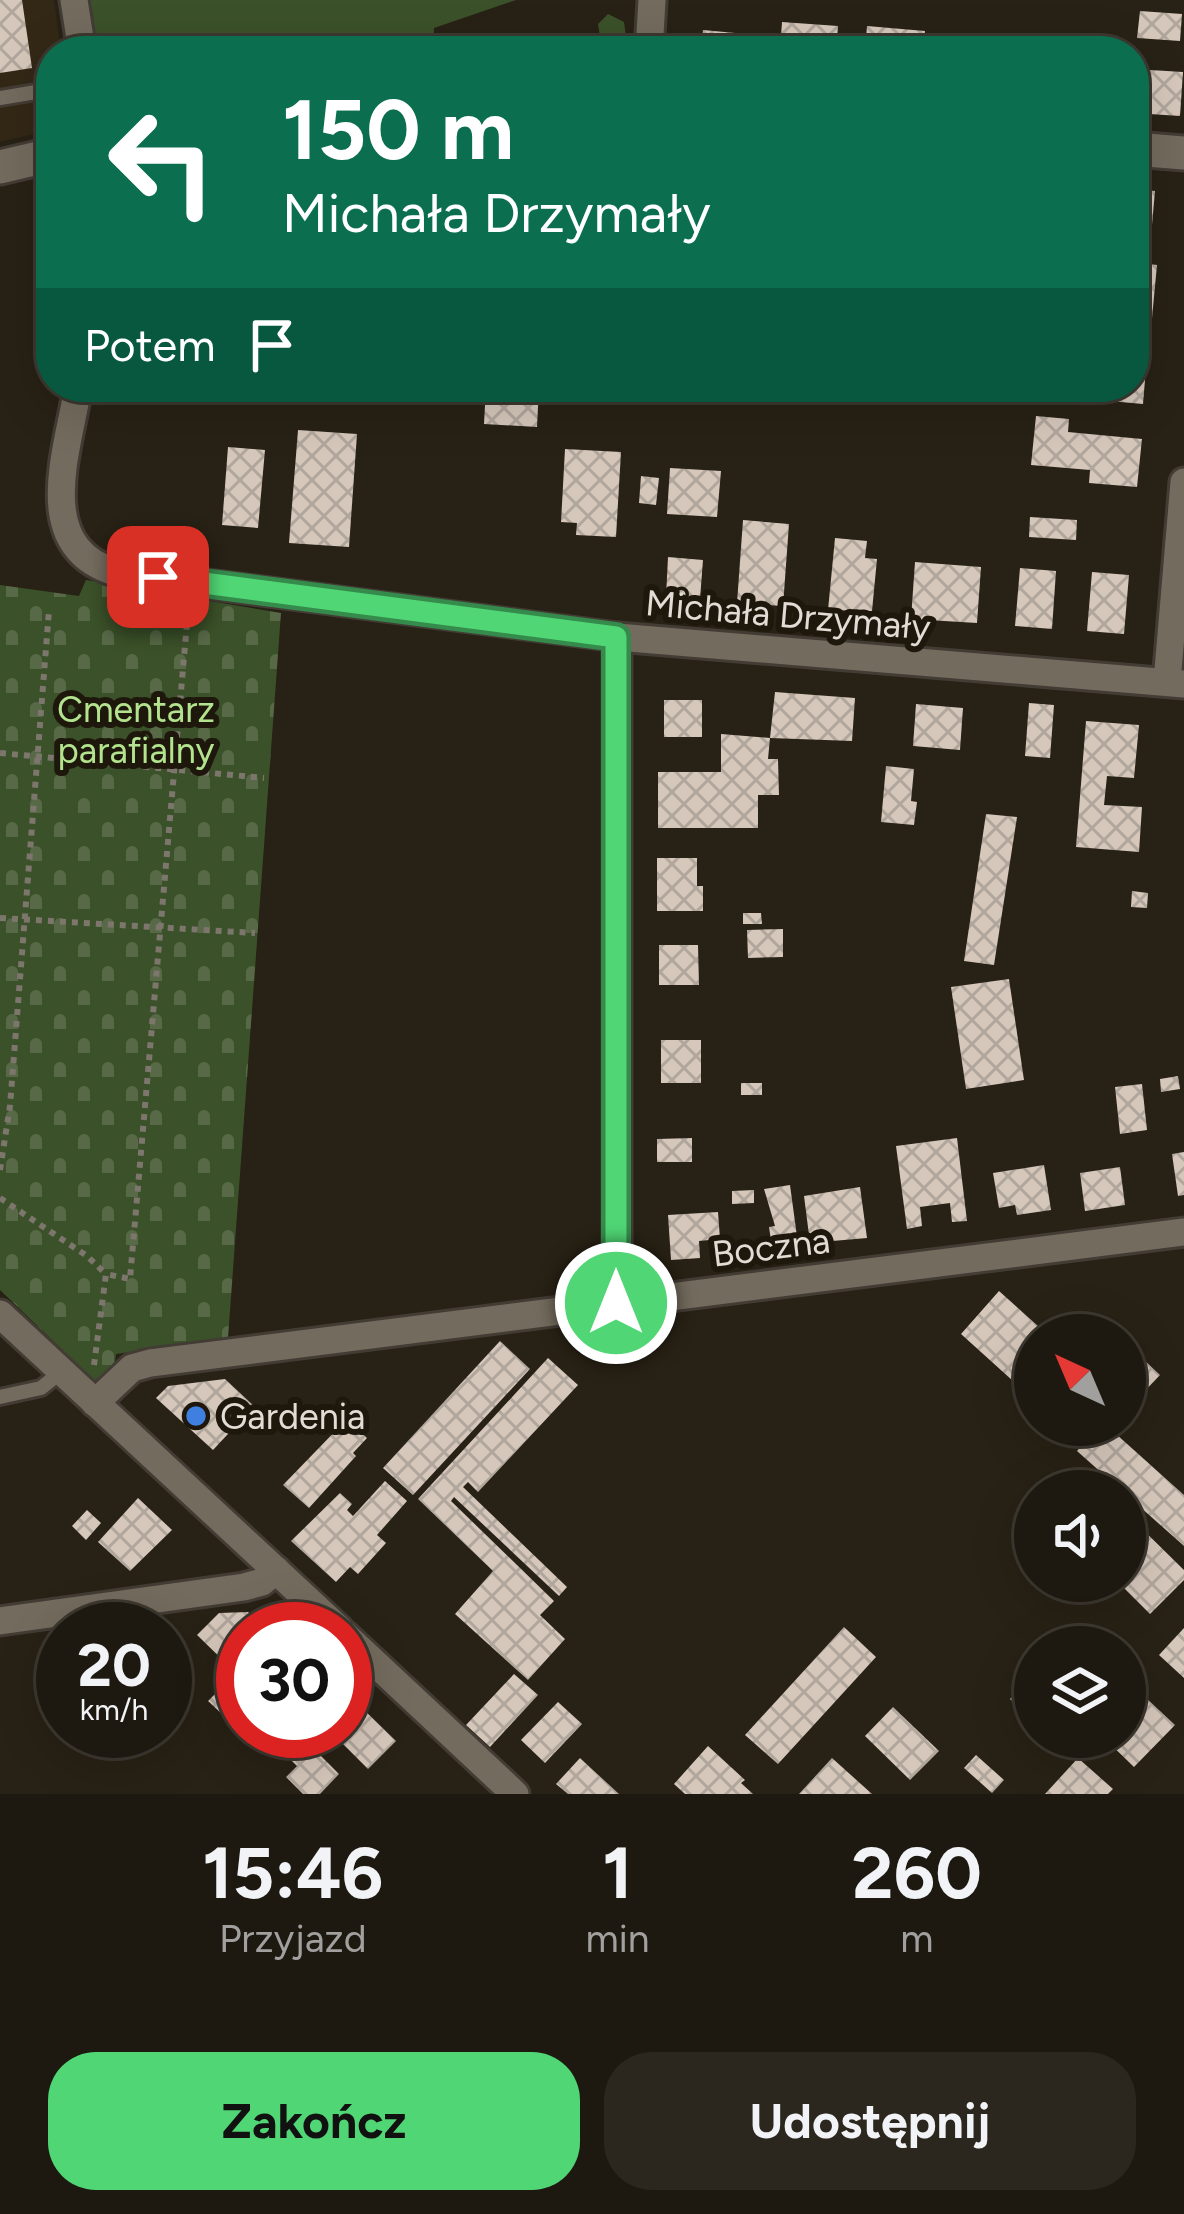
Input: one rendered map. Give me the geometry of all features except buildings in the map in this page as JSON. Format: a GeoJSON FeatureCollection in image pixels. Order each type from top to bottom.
{"type":"FeatureCollection","features":[{"type":"Feature","properties":{"kind":"street"},"geometry":{"type":"LineString","coordinates":[[74,0],[80,36]]}},
{"type":"Feature","properties":{"kind":"street"},"geometry":{"type":"LineString","coordinates":[[650,36],[652,0]]}},
{"type":"Feature","properties":{"kind":"street"},"geometry":{"type":"LineString","coordinates":[[1149,150],[1184,153]]}},
{"type":"Feature","properties":{"kind":"street"},"geometry":{"type":"LineString","coordinates":[[0,167],[36,159]]}},
{"type":"Feature","properties":{"kind":"street","name":"Michała Drzymały"},"geometry":{"type":"LineString","coordinates":[[75,402],[61,513],[73,545],[99,567],[616,637],[1176,683],[1184,482]]}},
{"type":"Feature","properties":{"kind":"street"},"geometry":{"type":"LineString","coordinates":[[616,637],[616,1303]]}},
{"type":"Feature","properties":{"kind":"street","name":"Boczna"},"geometry":{"type":"LineString","coordinates":[[104,1394],[140,1364],[1184,1232]]}},
{"type":"Feature","properties":{"kind":"street"},"geometry":{"type":"LineString","coordinates":[[0,1315],[62,1372],[104,1394],[310,1602]]}},
{"type":"Feature","properties":{"kind":"street"},"geometry":{"type":"LineString","coordinates":[[0,1621],[244,1587],[262,1582],[276,1570]]}},
{"type":"Feature","properties":{"kind":"street"},"geometry":{"type":"LineString","coordinates":[[372,1660],[515,1794]]}},
{"type":"Feature","properties":{"kind":"lane"},"geometry":{"type":"LineString","coordinates":[[0,98],[36,93]]}},
{"type":"Feature","properties":{"kind":"lane"},"geometry":{"type":"LineString","coordinates":[[0,1397],[41,1388],[62,1372]]}},
{"type":"Feature","properties":{"kind":"path"},"geometry":{"type":"LineString","coordinates":[[0,1170],[10,1106],[49,610]]}},
{"type":"Feature","properties":{"kind":"path"},"geometry":{"type":"LineString","coordinates":[[0,1198],[42,1223],[106,1274],[130,1279],[188,610]]}},
{"type":"Feature","properties":{"kind":"path"},"geometry":{"type":"LineString","coordinates":[[0,753],[264,778]]}},
{"type":"Feature","properties":{"kind":"path"},"geometry":{"type":"LineString","coordinates":[[0,918],[255,933]]}},
{"type":"Feature","properties":{"kind":"path"},"geometry":{"type":"LineString","coordinates":[[104,1394],[94,1366],[106,1274]]}},
{"type":"Feature","properties":{"kind":"shaded area"},"geometry":{"type":"Polygon","coordinates":[[[0,0],[54,0],[59,36],[36,36],[36,134],[0,142],[0,0]]]}},
{"type":"Feature","properties":{"kind":"green space"},"geometry":{"type":"Polygon","coordinates":[[[90,0],[516,0],[434,28],[434,36],[96,36],[90,0]]]}},
{"type":"Feature","properties":{"kind":"green space"},"geometry":{"type":"Polygon","coordinates":[[[608,14],[624,22],[626,36],[600,36],[598,24],[608,14]]]}},
{"type":"Feature","properties":{"kind":"green space","name":"Cmentarz parafialny"},"geometry":{"type":"Polygon","coordinates":[[[86,580],[281,613],[228,1338],[116,1354],[114,1370],[99,1385],[0,1290],[0,585],[79,596],[86,580]]]}},
{"type":"Feature","properties":{"kind":"place","name":"Gardenia"},"geometry":{"type":"Point","coordinates":[196,1416]}},
{"type":"Feature","properties":{"kind":"route"},"geometry":{"type":"LineString","coordinates":[[158,577],[616,637],[616,1303]]}}]}
